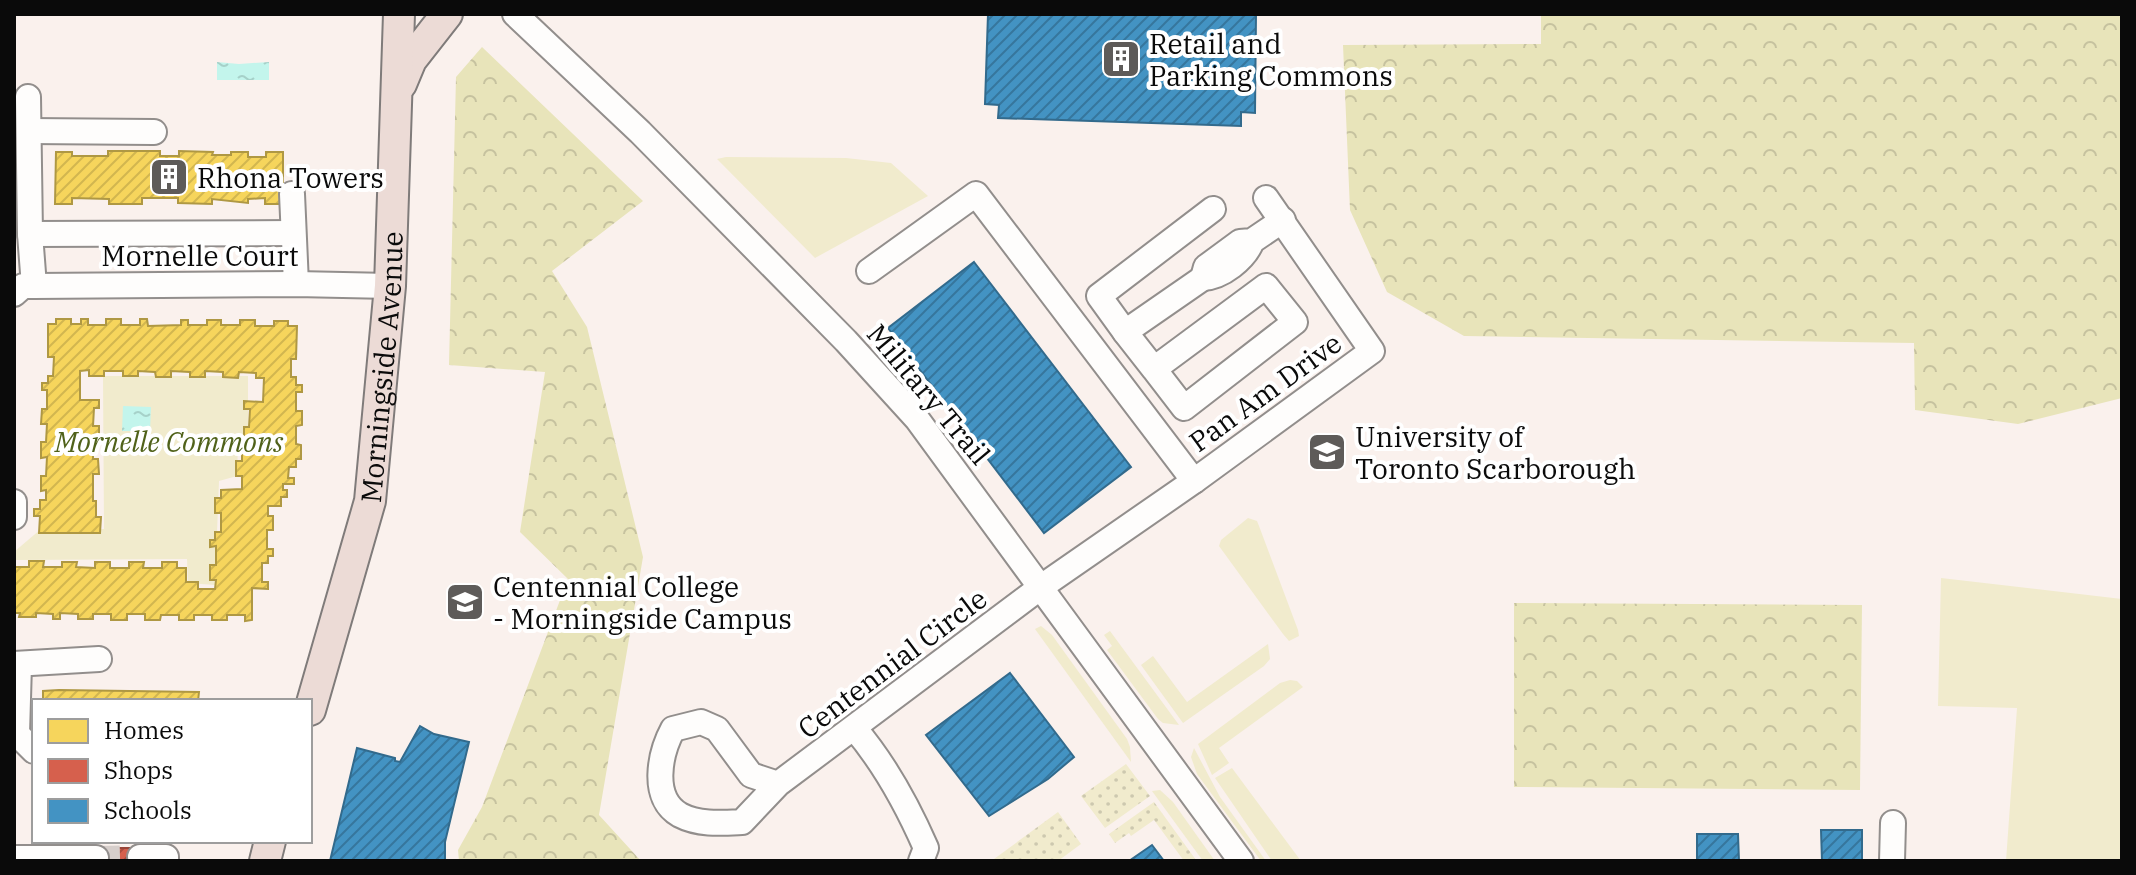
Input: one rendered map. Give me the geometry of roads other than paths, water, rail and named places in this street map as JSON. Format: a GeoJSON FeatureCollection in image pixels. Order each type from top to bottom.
{"type":"FeatureCollection","features":[{"type":"Feature","properties":{"kind":"main road","name":"Morningside Avenue"},"geometry":{"type":"LineString","coordinates":[[312,703],[370,501],[390,286],[399,14]]}},
{"type":"Feature","properties":{"kind":"main road"},"geometry":{"type":"LineString","coordinates":[[397,93],[411,60],[447,14]]}},
{"type":"Feature","properties":{"kind":"street","name":"Military Trail"},"geometry":{"type":"LineString","coordinates":[[515,14],[640,132],[846,341],[917,419],[1241,861]]}},
{"type":"Feature","properties":{"kind":"street"},"geometry":{"type":"LineString","coordinates":[[28,97],[37,234]]}},
{"type":"Feature","properties":{"kind":"street"},"geometry":{"type":"LineString","coordinates":[[29,131],[154,132]]}},
{"type":"Feature","properties":{"kind":"street"},"geometry":{"type":"LineString","coordinates":[[24,290],[37,234],[45,162]]}},
{"type":"Feature","properties":{"kind":"street"},"geometry":{"type":"LineString","coordinates":[[292,194],[296,284]]}},
{"type":"Feature","properties":{"kind":"street"},"geometry":{"type":"LineString","coordinates":[[869,271],[976,194],[1194,481]]}},
{"type":"Feature","properties":{"kind":"street","name":"Pan Am Drive"},"geometry":{"type":"LineString","coordinates":[[1041,587],[1194,481],[1372,351],[1266,198]]}},
{"type":"Feature","properties":{"kind":"street"},"geometry":{"type":"LineString","coordinates":[[1154,369],[1266,286],[1295,322],[1184,408],[1125,332],[1099,296],[1213,209]]}},
{"type":"Feature","properties":{"kind":"street"},"geometry":{"type":"LineString","coordinates":[[1125,332],[1203,278],[1206,267],[1240,242],[1252,241],[1283,220]]}},
{"type":"Feature","properties":{"kind":"street"},"geometry":{"type":"LineString","coordinates":[[37,234],[293,233]]}},
{"type":"Feature","properties":{"kind":"street","name":"Mornelle Court"},"geometry":{"type":"LineString","coordinates":[[24,290],[296,284],[390,286]]}},
{"type":"Feature","properties":{"kind":"street"},"geometry":{"type":"LineString","coordinates":[[14,502],[14,517]]}},
{"type":"Feature","properties":{"kind":"street","name":"Centennial Circle"},"geometry":{"type":"LineString","coordinates":[[778,784],[751,775],[717,729],[701,722],[673,729],[664,746],[660,765],[663,794],[677,814],[711,823],[742,822],[778,784],[1041,587]]}},
{"type":"Feature","properties":{"kind":"street"},"geometry":{"type":"LineString","coordinates":[[32,749],[15,733],[17,664],[99,659]]}},
{"type":"Feature","properties":{"kind":"street"},"geometry":{"type":"LineString","coordinates":[[855,729],[870,746],[915,823],[926,848],[921,861]]}},
{"type":"Feature","properties":{"kind":"street"},"geometry":{"type":"LineString","coordinates":[[1892,861],[1893,823]]}},
{"type":"Feature","properties":{"kind":"street"},"geometry":{"type":"LineString","coordinates":[[140,857],[166,857],[166,861]]}},
{"type":"Feature","properties":{"kind":"street"},"geometry":{"type":"LineString","coordinates":[[29,859],[96,858]]}},
{"type":"Feature","properties":{"kind":"water"},"geometry":{"type":"Polygon","coordinates":[[[217,62],[269,62],[269,80],[217,80],[217,62]]]}},
{"type":"Feature","properties":{"kind":"water"},"geometry":{"type":"Polygon","coordinates":[[[123,406],[151,407],[150,431],[122,431],[123,406]]]}},
{"type":"Feature","properties":{"kind":"tunnel"},"geometry":{"type":"LineString","coordinates":[[96,858],[140,857]]}},
{"type":"Feature","properties":{"kind":"place","name":"Retail and Parking Commons"},"geometry":{"type":"Point","coordinates":[1121,59]}},
{"type":"Feature","properties":{"kind":"place","name":"Rhona Towers"},"geometry":{"type":"Point","coordinates":[169,177]}},
{"type":"Feature","properties":{"kind":"place","name":"University of Toronto Scarborough"},"geometry":{"type":"Point","coordinates":[1327,452]}},
{"type":"Feature","properties":{"kind":"place","name":"Centennial College - Morningside Campus"},"geometry":{"type":"Point","coordinates":[465,602]}},
{"type":"Feature","properties":{"kind":"park label","name":"Mornelle Commons"},"geometry":{"type":"Point","coordinates":[169,441]}}]}
